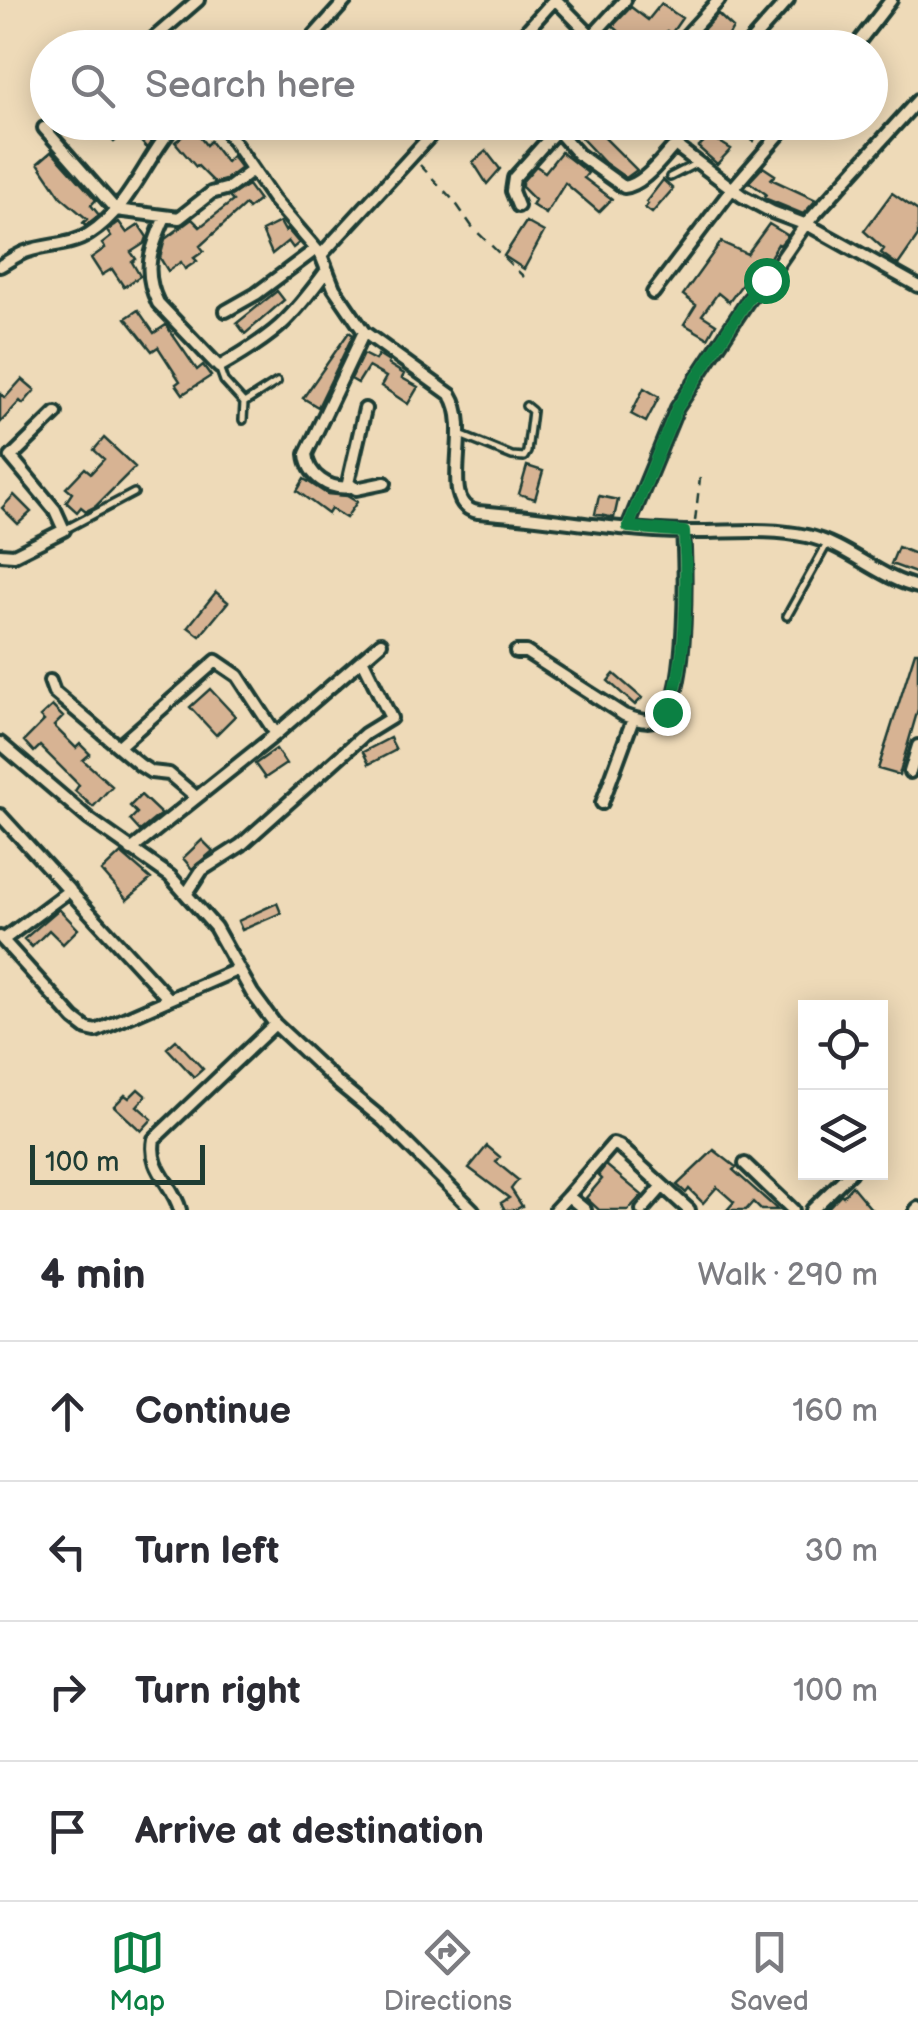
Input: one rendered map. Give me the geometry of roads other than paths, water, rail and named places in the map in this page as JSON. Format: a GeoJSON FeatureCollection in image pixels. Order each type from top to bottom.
{"type":"FeatureCollection","features":[{"type":"Feature","properties":{"kind":"street"},"geometry":{"type":"LineString","coordinates":[[163,30],[198,0]]}},
{"type":"Feature","properties":{"kind":"street"},"geometry":{"type":"LineString","coordinates":[[319,30],[346,0]]}},
{"type":"Feature","properties":{"kind":"street"},"geometry":{"type":"LineString","coordinates":[[528,30],[555,0],[588,30]]}},
{"type":"Feature","properties":{"kind":"street"},"geometry":{"type":"LineString","coordinates":[[598,30],[625,0]]}},
{"type":"Feature","properties":{"kind":"street"},"geometry":{"type":"LineString","coordinates":[[692,30],[719,0]]}},
{"type":"Feature","properties":{"kind":"street"},"geometry":{"type":"LineString","coordinates":[[761,30],[788,0]]}},
{"type":"Feature","properties":{"kind":"street"},"geometry":{"type":"LineString","coordinates":[[868,30],[891,0]]}},
{"type":"Feature","properties":{"kind":"street"},"geometry":{"type":"LineString","coordinates":[[888,133],[918,100]]}},
{"type":"Feature","properties":{"kind":"street"},"geometry":{"type":"LineString","coordinates":[[55,140],[116,210],[166,217],[187,214],[212,193],[229,188],[252,170]]}},
{"type":"Feature","properties":{"kind":"street"},"geometry":{"type":"LineString","coordinates":[[0,266],[24,252],[84,237],[116,210],[136,185],[162,140]]}},
{"type":"Feature","properties":{"kind":"street"},"geometry":{"type":"LineString","coordinates":[[235,140],[252,170],[318,252],[334,288],[364,332],[451,395],[458,406],[456,494],[470,511],[688,532],[779,531],[812,537],[894,581],[918,587]]}},
{"type":"Feature","properties":{"kind":"street"},"geometry":{"type":"LineString","coordinates":[[226,311],[318,252],[427,140]]}},
{"type":"Feature","properties":{"kind":"street"},"geometry":{"type":"LineString","coordinates":[[518,206],[512,191],[514,178],[548,140]]}},
{"type":"Feature","properties":{"kind":"street"},"geometry":{"type":"LineString","coordinates":[[569,140],[578,154],[624,187],[632,186],[676,144]]}},
{"type":"Feature","properties":{"kind":"street"},"geometry":{"type":"LineString","coordinates":[[674,140],[732,189],[918,286]]}},
{"type":"Feature","properties":{"kind":"street"},"geometry":{"type":"LineString","coordinates":[[652,293],[774,140]]}},
{"type":"Feature","properties":{"kind":"street"},"geometry":{"type":"LineString","coordinates":[[628,527],[677,408],[749,298],[805,225],[882,140]]}},
{"type":"Feature","properties":{"kind":"street"},"geometry":{"type":"LineString","coordinates":[[166,217],[148,258],[152,290],[158,304],[219,368],[284,326],[327,270]]}},
{"type":"Feature","properties":{"kind":"street"},"geometry":{"type":"LineString","coordinates":[[364,332],[306,454],[308,466],[327,485],[339,489],[385,483]]}},
{"type":"Feature","properties":{"kind":"street"},"geometry":{"type":"LineString","coordinates":[[350,487],[348,474],[365,409]]}},
{"type":"Feature","properties":{"kind":"street"},"geometry":{"type":"LineString","coordinates":[[11,457],[56,413]]}},
{"type":"Feature","properties":{"kind":"street"},"geometry":{"type":"LineString","coordinates":[[0,445],[56,510],[64,530],[14,555],[0,554]]}},
{"type":"Feature","properties":{"kind":"street"},"geometry":{"type":"LineString","coordinates":[[516,652],[526,652],[633,719],[656,720],[667,712],[673,699],[682,652],[688,532]]}},
{"type":"Feature","properties":{"kind":"street"},"geometry":{"type":"LineString","coordinates":[[131,850],[276,734],[381,643]]}},
{"type":"Feature","properties":{"kind":"street"},"geometry":{"type":"LineString","coordinates":[[187,893],[206,866],[241,845],[365,734],[391,718],[362,658]]}},
{"type":"Feature","properties":{"kind":"street"},"geometry":{"type":"LineString","coordinates":[[119,746],[216,661],[238,676],[276,734]]}},
{"type":"Feature","properties":{"kind":"street"},"geometry":{"type":"LineString","coordinates":[[50,681],[54,692],[146,769],[169,774],[194,796]]}},
{"type":"Feature","properties":{"kind":"street"},"geometry":{"type":"LineString","coordinates":[[602,803],[633,719]]}},
{"type":"Feature","properties":{"kind":"street"},"geometry":{"type":"LineString","coordinates":[[910,772],[918,746]]}},
{"type":"Feature","properties":{"kind":"street"},"geometry":{"type":"LineString","coordinates":[[2,750],[89,820],[161,868],[187,893],[215,927],[275,1024],[383,1120],[473,1210]]}},
{"type":"Feature","properties":{"kind":"street"},"geometry":{"type":"LineString","coordinates":[[0,816],[169,999]]}},
{"type":"Feature","properties":{"kind":"street"},"geometry":{"type":"LineString","coordinates":[[70,890],[1,938],[87,1029],[108,1027],[239,969]]}},
{"type":"Feature","properties":{"kind":"street"},"geometry":{"type":"LineString","coordinates":[[180,1210],[174,1192],[156,1170],[154,1139],[275,1024]]}},
{"type":"Feature","properties":{"kind":"street"},"geometry":{"type":"LineString","coordinates":[[555,1210],[613,1144],[689,1210]]}},
{"type":"Feature","properties":{"kind":"street"},"geometry":{"type":"LineString","coordinates":[[745,1164],[793,1210]]}},
{"type":"Feature","properties":{"kind":"street"},"geometry":{"type":"LineString","coordinates":[[812,1210],[842,1180]]}},
{"type":"Feature","properties":{"kind":"street"},"geometry":{"type":"LineString","coordinates":[[642,1210],[663,1186]]}},
{"type":"Feature","properties":{"kind":"street"},"geometry":{"type":"LineString","coordinates":[[568,1196],[584,1210]]}},
{"type":"Feature","properties":{"kind":"lane"},"geometry":{"type":"LineString","coordinates":[[670,177],[696,162]]}},
{"type":"Feature","properties":{"kind":"lane"},"geometry":{"type":"LineString","coordinates":[[219,368],[224,381],[244,403],[243,420]]}},
{"type":"Feature","properties":{"kind":"lane"},"geometry":{"type":"LineString","coordinates":[[244,403],[277,382]]}},
{"type":"Feature","properties":{"kind":"lane"},"geometry":{"type":"LineString","coordinates":[[460,435],[524,457],[528,452],[532,411],[526,406]]}},
{"type":"Feature","properties":{"kind":"lane"},"geometry":{"type":"LineString","coordinates":[[64,530],[134,493]]}},
{"type":"Feature","properties":{"kind":"lane"},"geometry":{"type":"LineString","coordinates":[[786,616],[828,544]]}}]}
